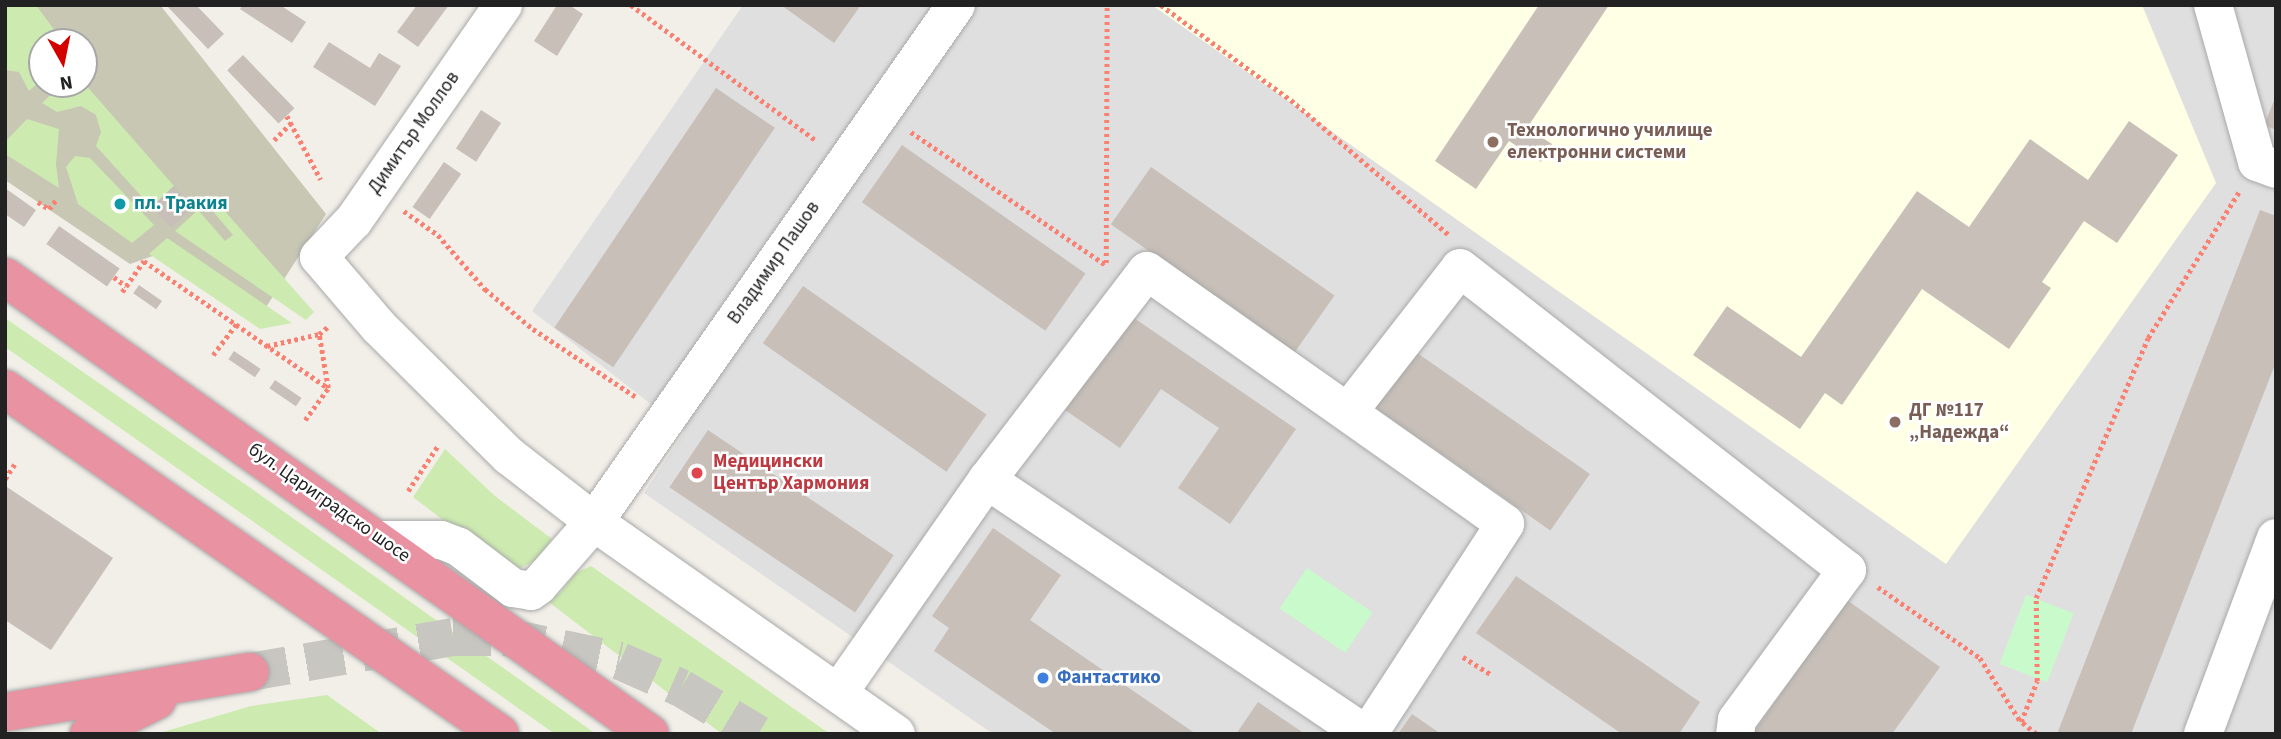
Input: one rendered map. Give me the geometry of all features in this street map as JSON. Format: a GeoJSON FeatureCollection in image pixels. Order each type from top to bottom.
{"type":"FeatureCollection","features":[{"type":"Feature","properties":{"kind":"highway","name":"бул. Цариградско шосе"},"geometry":{"type":"LineString","coordinates":[[5,277],[382,540],[650,734]]}},
{"type":"Feature","properties":{"kind":"highway"},"geometry":{"type":"LineString","coordinates":[[5,389],[500,734]]}},
{"type":"Feature","properties":{"kind":"highway"},"geometry":{"type":"LineString","coordinates":[[5,712],[250,672]]}},
{"type":"Feature","properties":{"kind":"highway"},"geometry":{"type":"LineString","coordinates":[[89,734],[200,680]]}},
{"type":"Feature","properties":{"kind":"street","name":"Димитър Моллов"},"geometry":{"type":"LineString","coordinates":[[503,5],[354,220],[319,257],[465,417],[594,522]]}},
{"type":"Feature","properties":{"kind":"street","name":"Владимир Пашов"},"geometry":{"type":"LineString","coordinates":[[382,540],[441,540],[459,547],[513,588],[531,591],[594,522],[956,5]]}},
{"type":"Feature","properties":{"kind":"street"},"geometry":{"type":"LineString","coordinates":[[2213,5],[2267,166]]}},
{"type":"Feature","properties":{"kind":"street"},"geometry":{"type":"LineString","coordinates":[[1348,412],[1460,268],[1847,570],[1737,720],[1735,734]]}},
{"type":"Feature","properties":{"kind":"street"},"geometry":{"type":"LineString","coordinates":[[839,692],[1130,275],[1348,412],[1505,524],[1366,734],[987,480]]}},
{"type":"Feature","properties":{"kind":"street"},"geometry":{"type":"LineString","coordinates":[[594,522],[896,734]]}},
{"type":"Feature","properties":{"kind":"street"},"geometry":{"type":"LineString","coordinates":[[2203,734],[2276,538]]}},
{"type":"Feature","properties":{"kind":"path"},"geometry":{"type":"LineString","coordinates":[[631,5],[846,162]]}},
{"type":"Feature","properties":{"kind":"path"},"geometry":{"type":"LineString","coordinates":[[1107,5],[1130,275]]}},
{"type":"Feature","properties":{"kind":"path"},"geometry":{"type":"LineString","coordinates":[[1161,5],[1291,100],[1448,232],[1460,268]]}},
{"type":"Feature","properties":{"kind":"path"},"geometry":{"type":"LineString","coordinates":[[881,112],[1130,275]]}},
{"type":"Feature","properties":{"kind":"path"},"geometry":{"type":"LineString","coordinates":[[286,116],[292,122],[321,180]]}},
{"type":"Feature","properties":{"kind":"path"},"geometry":{"type":"LineString","coordinates":[[274,140],[292,122]]}},
{"type":"Feature","properties":{"kind":"path"},"geometry":{"type":"LineString","coordinates":[[2021,722],[2037,681],[2036,598],[2148,338],[2267,166]]}},
{"type":"Feature","properties":{"kind":"path"},"geometry":{"type":"LineString","coordinates":[[38,202],[49,209],[55,200]]}},
{"type":"Feature","properties":{"kind":"path"},"geometry":{"type":"LineString","coordinates":[[403,210],[438,235],[485,289],[533,329],[666,417]]}},
{"type":"Feature","properties":{"kind":"path"},"geometry":{"type":"LineString","coordinates":[[122,292],[144,261],[328,388]]}},
{"type":"Feature","properties":{"kind":"path"},"geometry":{"type":"LineString","coordinates":[[114,277],[126,286]]}},
{"type":"Feature","properties":{"kind":"path"},"geometry":{"type":"LineString","coordinates":[[213,355],[236,324]]}},
{"type":"Feature","properties":{"kind":"path"},"geometry":{"type":"LineString","coordinates":[[267,346],[319,334],[329,325]]}},
{"type":"Feature","properties":{"kind":"path"},"geometry":{"type":"LineString","coordinates":[[305,420],[328,388],[319,334]]}},
{"type":"Feature","properties":{"kind":"path"},"geometry":{"type":"LineString","coordinates":[[408,491],[437,447]]}},
{"type":"Feature","properties":{"kind":"path"},"geometry":{"type":"LineString","coordinates":[[5,479],[16,462]]}},
{"type":"Feature","properties":{"kind":"path"},"geometry":{"type":"LineString","coordinates":[[1847,570],[1980,658],[2021,722],[2036,734]]}},
{"type":"Feature","properties":{"kind":"path"},"geometry":{"type":"LineString","coordinates":[[1479,667],[1492,675]]}},
{"type":"Feature","properties":{"kind":"shaded area"},"geometry":{"type":"Polygon","coordinates":[[[5,5],[160,5],[326,214],[259,318],[161,253],[130,264],[5,180],[5,5]]]}},
{"type":"Feature","properties":{"kind":"shaded area"},"geometry":{"type":"Polygon","coordinates":[[[743,5],[2276,5],[2276,734],[993,734],[644,493],[685,431],[532,311],[743,5]]]}},
{"type":"Feature","properties":{"kind":"shaded area","name":"ДГ №117 „Надежда“"},"geometry":{"type":"Polygon","coordinates":[[[1152,5],[2142,5],[2216,183],[1946,564],[1152,5]]]}},
{"type":"Feature","properties":{"kind":"green space"},"geometry":{"type":"Polygon","coordinates":[[[5,5],[36,5],[53,28],[28,28],[28,89],[19,72],[5,70],[5,5]]]}},
{"type":"Feature","properties":{"kind":"green space"},"geometry":{"type":"Polygon","coordinates":[[[47,98],[97,98],[174,186],[151,207],[96,146],[101,132],[96,115],[81,106],[57,112],[42,103],[47,98]]]}},
{"type":"Feature","properties":{"kind":"green space"},"geometry":{"type":"Polygon","coordinates":[[[27,119],[59,129],[56,164],[59,188],[5,154],[5,142],[27,119]]]}},
{"type":"Feature","properties":{"kind":"green space"},"geometry":{"type":"Polygon","coordinates":[[[75,156],[90,158],[154,225],[132,243],[78,204],[66,167],[75,156]]]}},
{"type":"Feature","properties":{"kind":"green space"},"geometry":{"type":"Polygon","coordinates":[[[206,203],[222,208],[314,312],[306,320],[175,231],[198,210],[225,241],[233,235],[206,203]]]}},
{"type":"Feature","properties":{"kind":"green space"},"geometry":{"type":"Polygon","coordinates":[[[167,238],[292,323],[260,329],[149,254],[167,238]]]}},
{"type":"Feature","properties":{"kind":"green space"},"geometry":{"type":"Polygon","coordinates":[[[5,318],[252,489],[596,734],[555,734],[5,347],[5,318]]]}},
{"type":"Feature","properties":{"kind":"green space"},"geometry":{"type":"Polygon","coordinates":[[[445,449],[495,496],[552,539],[538,559],[519,569],[505,568],[413,497],[445,449]]]}},
{"type":"Feature","properties":{"kind":"green space"},"geometry":{"type":"Polygon","coordinates":[[[591,566],[830,734],[722,734],[546,600],[560,593],[575,573],[591,566]]]}},
{"type":"Feature","properties":{"kind":"green space"},"geometry":{"type":"Polygon","coordinates":[[[1307,568],[1372,612],[1345,653],[1280,609],[1307,568]]]}},
{"type":"Feature","properties":{"kind":"green space"},"geometry":{"type":"Polygon","coordinates":[[[2026,595],[2074,613],[2047,682],[1999,664],[2026,595]]]}},
{"type":"Feature","properties":{"kind":"green space"},"geometry":{"type":"Polygon","coordinates":[[[327,695],[382,734],[156,734],[251,706],[327,695]]]}},
{"type":"Feature","properties":{"kind":"building"},"geometry":{"type":"Polygon","coordinates":[[[166,5],[196,5],[224,34],[208,49],[166,5]]]}},
{"type":"Feature","properties":{"kind":"building"},"geometry":{"type":"Polygon","coordinates":[[[243,5],[280,5],[306,22],[292,43],[240,9],[243,5]]]}},
{"type":"Feature","properties":{"kind":"building"},"geometry":{"type":"Polygon","coordinates":[[[417,5],[449,5],[418,47],[397,32],[417,5]]]}},
{"type":"Feature","properties":{"kind":"building"},"geometry":{"type":"Polygon","coordinates":[[[557,5],[569,5],[583,14],[557,56],[534,41],[557,5]]]}},
{"type":"Feature","properties":{"kind":"building"},"geometry":{"type":"Polygon","coordinates":[[[781,5],[861,5],[834,43],[781,5]]]}},
{"type":"Feature","properties":{"kind":"building"},"geometry":{"type":"Polygon","coordinates":[[[1539,5],[1609,5],[1527,128],[1552,144],[1541,162],[1509,141],[1476,189],[1435,161],[1539,5]]]}},
{"type":"Feature","properties":{"kind":"building"},"geometry":{"type":"Polygon","coordinates":[[[329,42],[370,68],[379,53],[401,66],[375,106],[313,67],[329,42]]]}},
{"type":"Feature","properties":{"kind":"building"},"geometry":{"type":"Polygon","coordinates":[[[243,55],[294,108],[279,124],[227,70],[243,55]]]}},
{"type":"Feature","properties":{"kind":"building"},"geometry":{"type":"Polygon","coordinates":[[[716,88],[775,128],[613,367],[554,328],[716,88]]]}},
{"type":"Feature","properties":{"kind":"building"},"geometry":{"type":"Polygon","coordinates":[[[2276,96],[2276,130],[2264,125],[2276,96]]]}},
{"type":"Feature","properties":{"kind":"building"},"geometry":{"type":"Polygon","coordinates":[[[481,110],[501,123],[476,162],[456,149],[481,110]]]}},
{"type":"Feature","properties":{"kind":"building"},"geometry":{"type":"Polygon","coordinates":[[[2129,121],[2178,155],[2117,243],[2084,221],[2042,282],[2051,288],[2009,349],[1922,289],[1842,405],[1825,393],[1800,429],[1693,355],[1727,306],[1801,357],[1917,191],[1969,227],[2030,139],[2088,180],[2129,121]]]}},
{"type":"Feature","properties":{"kind":"building"},"geometry":{"type":"Polygon","coordinates":[[[902,145],[1085,273],[1045,331],[862,202],[902,145]]]}},
{"type":"Feature","properties":{"kind":"building"},"geometry":{"type":"Polygon","coordinates":[[[444,162],[461,174],[430,219],[412,207],[444,162]]]}},
{"type":"Feature","properties":{"kind":"building"},"geometry":{"type":"Polygon","coordinates":[[[1151,167],[1334,295],[1294,353],[1111,224],[1151,167]]]}},
{"type":"Feature","properties":{"kind":"building"},"geometry":{"type":"Polygon","coordinates":[[[174,186],[193,206],[171,228],[152,208],[174,186]]]}},
{"type":"Feature","properties":{"kind":"building"},"geometry":{"type":"Polygon","coordinates":[[[5,188],[36,210],[24,227],[5,214],[5,188]]]}},
{"type":"Feature","properties":{"kind":"building"},"geometry":{"type":"Polygon","coordinates":[[[2260,210],[2276,216],[2276,362],[2131,734],[2057,734],[2260,210]]]}},
{"type":"Feature","properties":{"kind":"building"},"geometry":{"type":"Polygon","coordinates":[[[59,226],[120,268],[107,286],[46,244],[59,226]]]}},
{"type":"Feature","properties":{"kind":"building"},"geometry":{"type":"Polygon","coordinates":[[[139,285],[162,301],[156,309],[133,293],[139,285]]]}},
{"type":"Feature","properties":{"kind":"building"},"geometry":{"type":"Polygon","coordinates":[[[803,286],[986,414],[946,472],[763,343],[803,286]]]}},
{"type":"Feature","properties":{"kind":"building"},"geometry":{"type":"Polygon","coordinates":[[[1131,316],[1296,429],[1230,524],[1178,488],[1219,428],[1161,389],[1120,448],[1065,410],[1131,316]]]}},
{"type":"Feature","properties":{"kind":"building"},"geometry":{"type":"Polygon","coordinates":[[[1413,350],[1590,474],[1550,530],[1373,407],[1413,350]]]}},
{"type":"Feature","properties":{"kind":"building"},"geometry":{"type":"Polygon","coordinates":[[[234,351],[261,369],[255,377],[228,359],[234,351]]]}},
{"type":"Feature","properties":{"kind":"building"},"geometry":{"type":"Polygon","coordinates":[[[275,380],[302,398],[296,406],[269,388],[275,380]]]}},
{"type":"Feature","properties":{"kind":"building"},"geometry":{"type":"Polygon","coordinates":[[[708,430],[894,555],[855,612],[669,487],[708,430]]]}},
{"type":"Feature","properties":{"kind":"building"},"geometry":{"type":"Polygon","coordinates":[[[7,487],[113,558],[51,650],[5,620],[7,487]]]}},
{"type":"Feature","properties":{"kind":"building"},"geometry":{"type":"Polygon","coordinates":[[[993,528],[1061,575],[1030,620],[1196,734],[1056,734],[934,651],[949,628],[932,616],[993,528]]]}},
{"type":"Feature","properties":{"kind":"building"},"geometry":{"type":"Polygon","coordinates":[[[1516,576],[1700,702],[1679,734],[1622,734],[1476,633],[1516,576]]]}},
{"type":"Feature","properties":{"kind":"building"},"geometry":{"type":"Polygon","coordinates":[[[1847,600],[1940,667],[1892,734],[1752,734],[1847,600]]]}},
{"type":"Feature","properties":{"kind":"building"},"geometry":{"type":"Polygon","coordinates":[[[1258,702],[1305,734],[1236,734],[1258,702]]]}},
{"type":"Feature","properties":{"kind":"building"},"geometry":{"type":"Polygon","coordinates":[[[1412,714],[1441,734],[1398,734],[1412,714]]]}},
{"type":"Feature","properties":{"kind":"tunnel"},"geometry":{"type":"LineString","coordinates":[[250,672],[453,637],[506,637],[620,661],[681,688],[758,734]]}},
{"type":"Feature","properties":{"kind":"place","name":"Технологично училище електронни системи"},"geometry":{"type":"Point","coordinates":[1493,142]}},
{"type":"Feature","properties":{"kind":"place","name":"пл. Тракия"},"geometry":{"type":"Point","coordinates":[120,204]}},
{"type":"Feature","properties":{"kind":"place","name":"ДГ №117 „Надежда“"},"geometry":{"type":"Point","coordinates":[1895,422]}},
{"type":"Feature","properties":{"kind":"place","name":"Медицински Център Хармония"},"geometry":{"type":"Point","coordinates":[697,473]}},
{"type":"Feature","properties":{"kind":"place","name":"Фантастико"},"geometry":{"type":"Point","coordinates":[1043,678]}}]}
